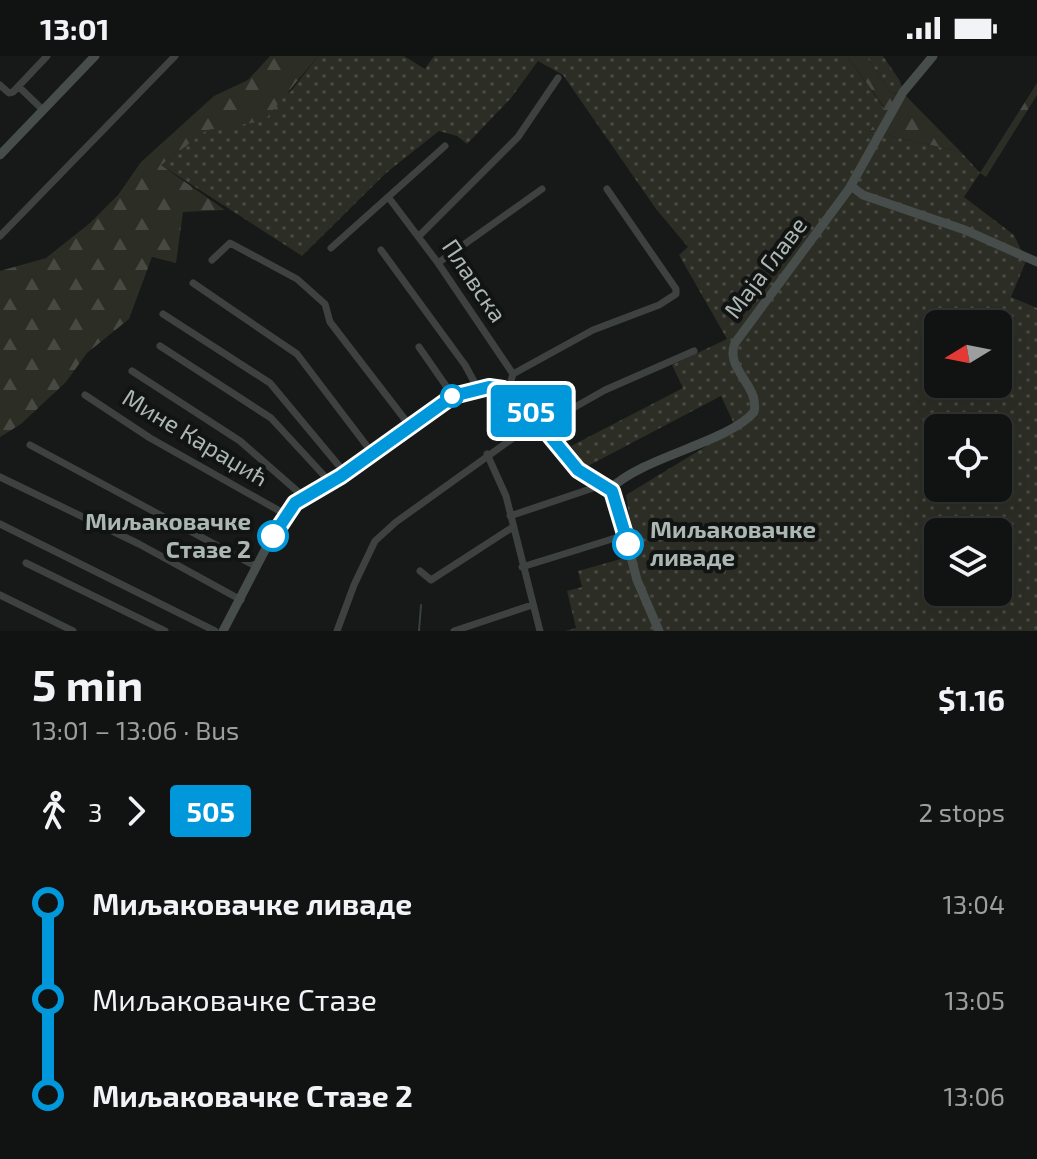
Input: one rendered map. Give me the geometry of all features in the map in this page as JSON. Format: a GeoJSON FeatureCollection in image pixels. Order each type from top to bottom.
{"type":"FeatureCollection","features":[{"type":"Feature","properties":{"kind":"street"},"geometry":{"type":"LineString","coordinates":[[0,85],[9,93],[19,87],[47,56]]}},
{"type":"Feature","properties":{"kind":"street"},"geometry":{"type":"LineString","coordinates":[[0,155],[95,56]]}},
{"type":"Feature","properties":{"kind":"street"},"geometry":{"type":"LineString","coordinates":[[0,236],[175,56]]}},
{"type":"Feature","properties":{"kind":"street","name":"Маја Главе"},"geometry":{"type":"LineString","coordinates":[[606,487],[752,415],[755,399],[734,363],[733,346],[851,186],[903,92],[933,56]]}},
{"type":"Feature","properties":{"kind":"street"},"geometry":{"type":"LineString","coordinates":[[419,236],[518,137],[558,78]]}},
{"type":"Feature","properties":{"kind":"street"},"geometry":{"type":"LineString","coordinates":[[19,87],[43,110]]}},
{"type":"Feature","properties":{"kind":"street"},"geometry":{"type":"LineString","coordinates":[[331,248],[445,146]]}},
{"type":"Feature","properties":{"kind":"street"},"geometry":{"type":"LineString","coordinates":[[851,186],[863,195],[965,230],[1037,262]]}},
{"type":"Feature","properties":{"kind":"street"},"geometry":{"type":"LineString","coordinates":[[438,263],[542,189]]}},
{"type":"Feature","properties":{"kind":"street"},"geometry":{"type":"LineString","coordinates":[[508,391],[513,374],[593,330],[659,305],[676,294],[676,289],[607,189]]}},
{"type":"Feature","properties":{"kind":"street","name":"Плавска"},"geometry":{"type":"LineString","coordinates":[[389,198],[419,236],[513,374]]}},
{"type":"Feature","properties":{"kind":"street"},"geometry":{"type":"LineString","coordinates":[[212,260],[224,245],[232,243],[297,279],[328,307],[330,322],[410,426]]}},
{"type":"Feature","properties":{"kind":"street"},"geometry":{"type":"LineString","coordinates":[[381,250],[465,365],[477,387]]}},
{"type":"Feature","properties":{"kind":"street"},"geometry":{"type":"LineString","coordinates":[[193,283],[297,354],[373,454]]}},
{"type":"Feature","properties":{"kind":"street"},"geometry":{"type":"LineString","coordinates":[[163,314],[270,383],[345,473]]}},
{"type":"Feature","properties":{"kind":"street"},"geometry":{"type":"LineString","coordinates":[[160,346],[271,418],[330,482]]}},
{"type":"Feature","properties":{"kind":"street"},"geometry":{"type":"LineString","coordinates":[[419,347],[453,396]]}},
{"type":"Feature","properties":{"kind":"street"},"geometry":{"type":"LineString","coordinates":[[337,631],[357,577],[375,541],[487,454],[541,423],[694,351]]}},
{"type":"Feature","properties":{"kind":"street"},"geometry":{"type":"LineString","coordinates":[[132,371],[240,441],[304,497]]}},
{"type":"Feature","properties":{"kind":"street"},"geometry":{"type":"LineString","coordinates":[[223,631],[285,514],[304,497],[345,473],[453,396],[477,387],[508,391],[541,423],[569,460],[617,499],[637,580],[659,631]]}},
{"type":"Feature","properties":{"kind":"street","name":"Мине Караџић"},"geometry":{"type":"LineString","coordinates":[[85,395],[150,438],[285,514]]}},
{"type":"Feature","properties":{"kind":"street"},"geometry":{"type":"LineString","coordinates":[[30,445],[257,567]]}},
{"type":"Feature","properties":{"kind":"street"},"geometry":{"type":"LineString","coordinates":[[487,454],[504,491],[540,631]]}},
{"type":"Feature","properties":{"kind":"street"},"geometry":{"type":"LineString","coordinates":[[0,477],[139,544],[241,600]]}},
{"type":"Feature","properties":{"kind":"street"},"geometry":{"type":"LineString","coordinates":[[510,516],[606,487]]}},
{"type":"Feature","properties":{"kind":"street"},"geometry":{"type":"LineString","coordinates":[[0,524],[215,631]]}},
{"type":"Feature","properties":{"kind":"street"},"geometry":{"type":"LineString","coordinates":[[420,571],[431,580],[513,527]]}},
{"type":"Feature","properties":{"kind":"street"},"geometry":{"type":"LineString","coordinates":[[522,567],[625,535]]}},
{"type":"Feature","properties":{"kind":"street"},"geometry":{"type":"LineString","coordinates":[[26,563],[165,631]]}},
{"type":"Feature","properties":{"kind":"street"},"geometry":{"type":"LineString","coordinates":[[0,595],[73,631]]}},
{"type":"Feature","properties":{"kind":"street"},"geometry":{"type":"LineString","coordinates":[[454,631],[532,605]]}},
{"type":"Feature","properties":{"kind":"green space"},"geometry":{"type":"Polygon","coordinates":[[[270,56],[318,56],[264,121],[207,130],[161,165],[225,210],[183,212],[176,263],[152,257],[129,319],[87,353],[66,382],[21,424],[0,437],[0,271],[46,258],[90,223],[118,195],[141,162],[214,96],[248,80],[270,56]]]}},
{"type":"Feature","properties":{"kind":"green space"},"geometry":{"type":"Polygon","coordinates":[[[318,56],[404,56],[425,69],[434,56],[847,56],[884,108],[870,131],[961,152],[980,173],[964,197],[1014,235],[1026,261],[1011,297],[1037,308],[1037,631],[565,631],[576,628],[567,591],[582,587],[578,571],[635,555],[626,495],[736,428],[721,396],[586,467],[571,446],[683,388],[672,365],[727,339],[679,255],[688,247],[656,209],[563,75],[538,61],[511,98],[467,144],[457,136],[439,131],[386,173],[302,256],[161,165],[207,129],[291,91],[318,56]]]}},
{"type":"Feature","properties":{"kind":"green space"},"geometry":{"type":"Polygon","coordinates":[[[847,56],[866,56],[891,93],[904,94],[961,152],[870,131],[884,107],[847,56]]]}},
{"type":"Feature","properties":{"kind":"green space"},"geometry":{"type":"Polygon","coordinates":[[[866,56],[883,56],[900,81],[904,94],[891,93],[866,56]]]}},
{"type":"Feature","properties":{"kind":"green space"},"geometry":{"type":"Polygon","coordinates":[[[1037,83],[1037,95],[986,177],[980,173],[1037,83]]]}},
{"type":"Feature","properties":{"kind":"waterway"},"geometry":{"type":"LineString","coordinates":[[419,631],[421,605]]}},
{"type":"Feature","properties":{"kind":"bus line","name":"505"},"geometry":{"type":"LineString","coordinates":[[273,536],[285,513],[301,498],[341,476],[453,396],[472,388],[489,387],[517,396],[578,470],[612,491],[618,502],[628,544]]}},
{"type":"Feature","properties":{"kind":"place","name":"Миљаковачке Стазе 2"},"geometry":{"type":"Point","coordinates":[273,536]}},
{"type":"Feature","properties":{"kind":"place","name":"Миљаковачке ливаде"},"geometry":{"type":"Point","coordinates":[628,544]}}]}
